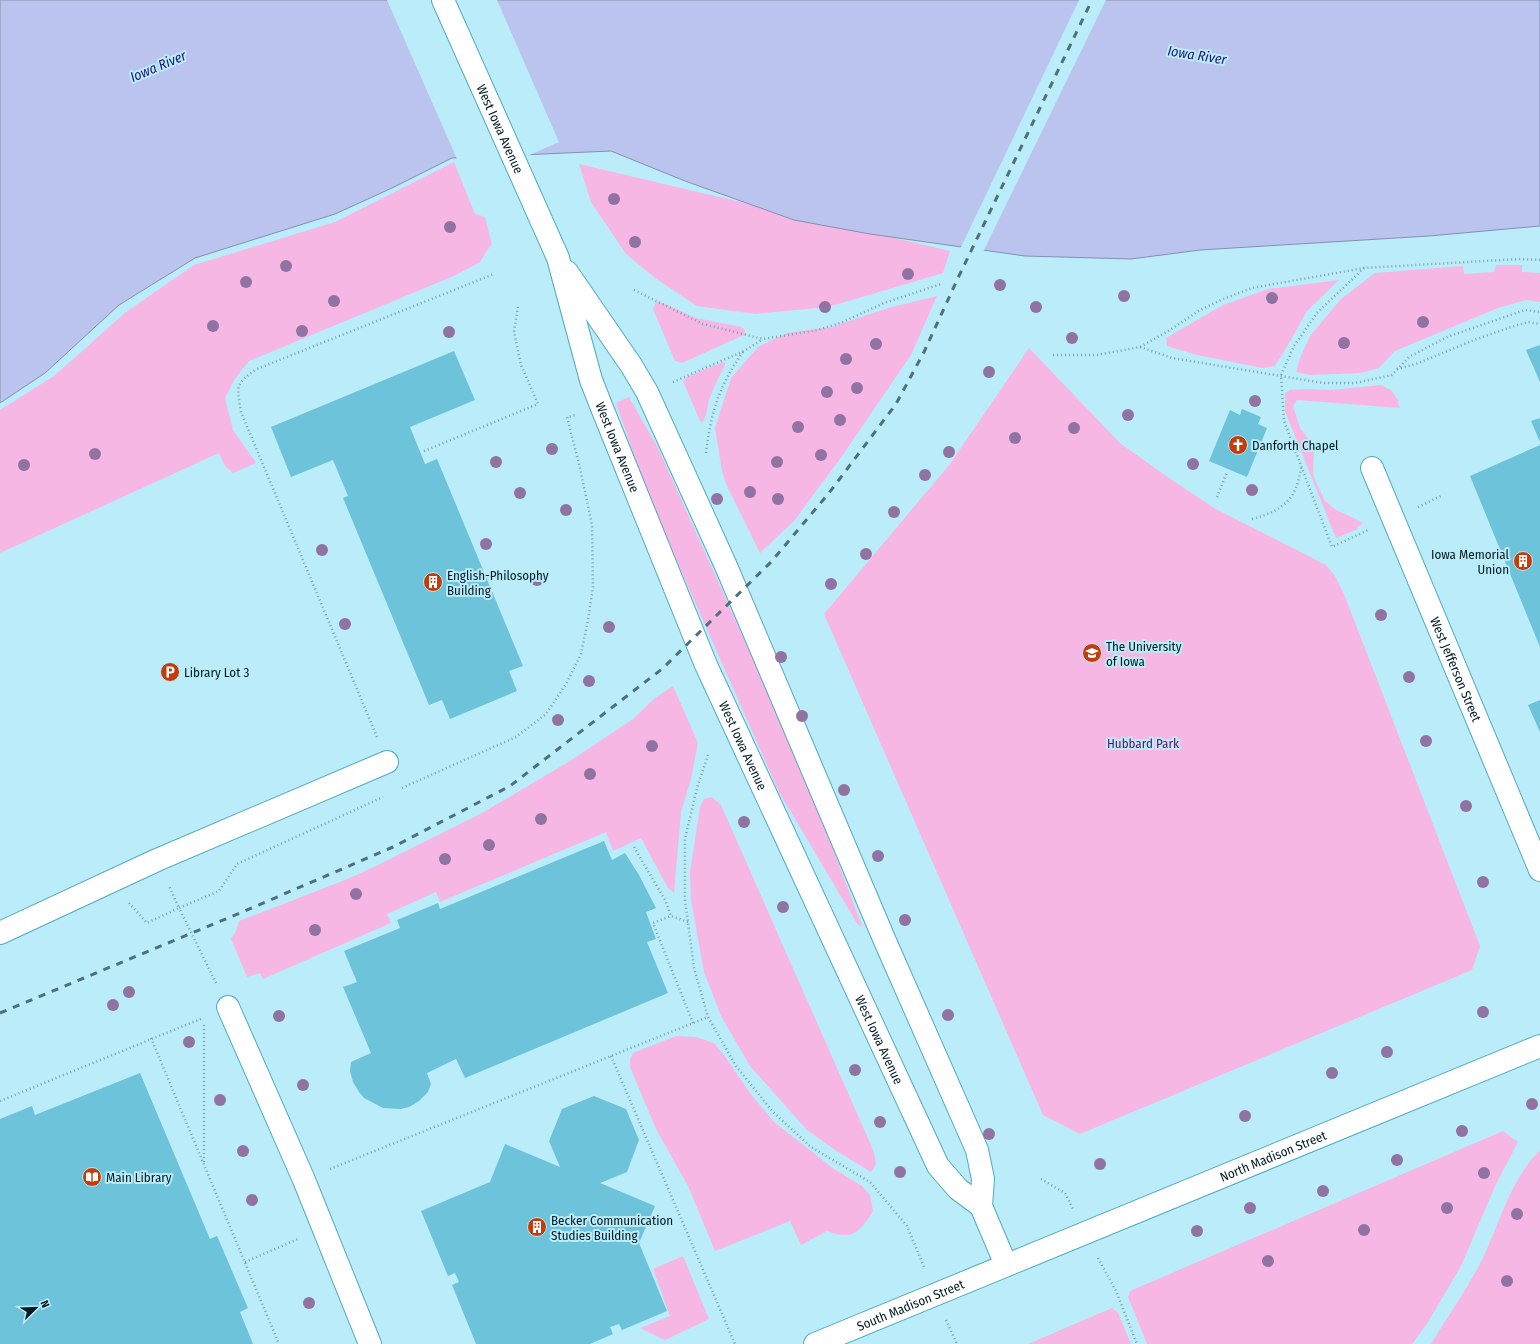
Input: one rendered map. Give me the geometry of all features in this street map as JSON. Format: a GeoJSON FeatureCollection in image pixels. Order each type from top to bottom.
{"type":"FeatureCollection","features":[{"type":"Feature","properties":{"kind":"street","name":"West Iowa Avenue"},"geometry":{"type":"LineString","coordinates":[[442,0],[558,258],[591,380],[706,665],[938,1166],[958,1190],[981,1206]]}},
{"type":"Feature","properties":{"kind":"street","name":"West Iowa Avenue"},"geometry":{"type":"LineString","coordinates":[[558,258],[631,365],[647,392],[726,566],[885,941],[977,1150],[983,1179],[981,1206],[1006,1265]]}},
{"type":"Feature","properties":{"kind":"street","name":"West Jefferson Street"},"geometry":{"type":"LineString","coordinates":[[1372,468],[1392,519],[1540,870]]}},
{"type":"Feature","properties":{"kind":"street"},"geometry":{"type":"LineString","coordinates":[[0,933],[157,860],[387,762]]}},
{"type":"Feature","properties":{"kind":"street"},"geometry":{"type":"LineString","coordinates":[[228,1007],[304,1180],[370,1344]]}},
{"type":"Feature","properties":{"kind":"street","name":"North Madison Street"},"geometry":{"type":"LineString","coordinates":[[1006,1265],[1540,1046]]}},
{"type":"Feature","properties":{"kind":"street","name":"South Madison Street"},"geometry":{"type":"LineString","coordinates":[[815,1344],[1006,1265]]}},
{"type":"Feature","properties":{"kind":"path"},"geometry":{"type":"LineString","coordinates":[[1053,356],[1097,354],[1140,347],[1170,330],[1200,310],[1252,288],[1364,268],[1519,259],[1540,260]]}},
{"type":"Feature","properties":{"kind":"path"},"geometry":{"type":"LineString","coordinates":[[1364,268],[1317,313],[1294,346],[1282,375],[1284,421],[1332,547],[1443,495]]}},
{"type":"Feature","properties":{"kind":"path"},"geometry":{"type":"LineString","coordinates":[[494,274],[257,369],[242,379],[238,390],[241,412],[387,762],[400,789],[516,737],[546,714],[566,684],[581,654],[593,587],[592,525],[567,417]]}},
{"type":"Feature","properties":{"kind":"path"},"geometry":{"type":"LineString","coordinates":[[634,290],[703,324],[763,339],[818,330],[843,322],[884,303],[941,284]]}},
{"type":"Feature","properties":{"kind":"path"},"geometry":{"type":"LineString","coordinates":[[424,451],[538,404],[521,365],[514,332],[518,306]]}},
{"type":"Feature","properties":{"kind":"path"},"geometry":{"type":"LineString","coordinates":[[1140,347],[1172,358],[1323,382],[1355,383],[1392,375],[1408,357],[1447,337],[1525,310],[1540,312]]}},
{"type":"Feature","properties":{"kind":"path"},"geometry":{"type":"LineString","coordinates":[[1397,369],[1416,364],[1474,340],[1508,328],[1528,322],[1540,324]]}},
{"type":"Feature","properties":{"kind":"path"},"geometry":{"type":"LineString","coordinates":[[706,457],[709,428],[717,397],[732,367],[744,351]]}},
{"type":"Feature","properties":{"kind":"path"},"geometry":{"type":"LineString","coordinates":[[1252,519],[1269,514],[1283,505],[1294,495],[1300,481],[1302,466]]}},
{"type":"Feature","properties":{"kind":"path"},"geometry":{"type":"LineString","coordinates":[[1217,498],[1227,472]]}},
{"type":"Feature","properties":{"kind":"path"},"geometry":{"type":"LineString","coordinates":[[708,754],[697,788],[685,839],[685,900],[694,968],[708,1017],[736,1066],[773,1112],[811,1147],[870,1182],[907,1226],[911,1236]]}},
{"type":"Feature","properties":{"kind":"path"},"geometry":{"type":"LineString","coordinates":[[110,882],[147,923],[219,891],[237,864],[386,795]]}},
{"type":"Feature","properties":{"kind":"path"},"geometry":{"type":"LineString","coordinates":[[634,846],[665,900],[671,916]]}},
{"type":"Feature","properties":{"kind":"path"},"geometry":{"type":"LineString","coordinates":[[157,860],[228,1007]]}},
{"type":"Feature","properties":{"kind":"path"},"geometry":{"type":"LineString","coordinates":[[688,922],[671,916],[653,923],[693,1023]]}},
{"type":"Feature","properties":{"kind":"path"},"geometry":{"type":"LineString","coordinates":[[0,1101],[204,1017],[204,1164]]}},
{"type":"Feature","properties":{"kind":"path"},"geometry":{"type":"LineString","coordinates":[[304,1180],[708,1017]]}},
{"type":"Feature","properties":{"kind":"path"},"geometry":{"type":"LineString","coordinates":[[151,1038],[279,1344]]}},
{"type":"Feature","properties":{"kind":"path"},"geometry":{"type":"LineString","coordinates":[[611,1056],[735,1344]]}},
{"type":"Feature","properties":{"kind":"path"},"geometry":{"type":"LineString","coordinates":[[1041,1179],[1065,1193],[1086,1232]]}},
{"type":"Feature","properties":{"kind":"path"},"geometry":{"type":"LineString","coordinates":[[245,1262],[324,1228]]}},
{"type":"Feature","properties":{"kind":"path"},"geometry":{"type":"LineString","coordinates":[[1103,1268],[1116,1291],[1137,1344]]}},
{"type":"Feature","properties":{"kind":"path"},"geometry":{"type":"LineString","coordinates":[[950,1331],[957,1344]]}},
{"type":"Feature","properties":{"kind":"green space"},"geometry":{"type":"Polygon","coordinates":[[[454,162],[475,214],[485,217],[492,245],[480,262],[456,275],[249,361],[234,380],[225,398],[233,430],[256,463],[233,473],[225,466],[219,453],[0,553],[0,410],[54,376],[126,312],[194,265],[335,222],[454,162]]]}},
{"type":"Feature","properties":{"kind":"green space"},"geometry":{"type":"Polygon","coordinates":[[[579,164],[950,251],[943,273],[828,307],[755,314],[697,306],[655,278],[626,254],[591,202],[579,164]]]}},
{"type":"Feature","properties":{"kind":"green space"},"geometry":{"type":"Polygon","coordinates":[[[1496,265],[1522,265],[1522,272],[1540,273],[1540,302],[1526,300],[1498,308],[1395,351],[1379,368],[1360,373],[1310,375],[1296,372],[1300,358],[1310,336],[1341,299],[1375,273],[1463,266],[1464,274],[1494,272],[1496,265]]]}},
{"type":"Feature","properties":{"kind":"green space"},"geometry":{"type":"Polygon","coordinates":[[[1339,280],[1307,311],[1275,366],[1263,368],[1197,355],[1167,346],[1166,338],[1223,305],[1268,289],[1339,280]]]}},
{"type":"Feature","properties":{"kind":"green space"},"geometry":{"type":"Polygon","coordinates":[[[937,296],[911,355],[842,456],[794,521],[760,553],[726,484],[722,471],[715,428],[731,378],[758,347],[787,333],[832,327],[888,308],[937,296]]]}},
{"type":"Feature","properties":{"kind":"green space"},"geometry":{"type":"Polygon","coordinates":[[[656,302],[663,303],[696,318],[741,327],[745,330],[744,335],[682,363],[675,361],[653,309],[656,302]]]}},
{"type":"Feature","properties":{"kind":"green space","name":"Hubbard Park"},"geometry":{"type":"Polygon","coordinates":[[[1029,348],[1121,444],[1214,508],[1326,565],[1335,576],[1344,594],[1480,946],[1472,970],[1080,1134],[1043,1115],[824,614],[950,464],[1029,348]]]}},
{"type":"Feature","properties":{"kind":"green space"},"geometry":{"type":"Polygon","coordinates":[[[723,362],[725,365],[716,382],[708,403],[705,417],[703,422],[700,421],[683,381],[687,377],[723,362]]]}},
{"type":"Feature","properties":{"kind":"green space"},"geometry":{"type":"Polygon","coordinates":[[[1381,385],[1391,390],[1399,401],[1397,402],[1400,408],[1297,400],[1293,406],[1300,428],[1313,445],[1314,478],[1325,501],[1336,510],[1356,519],[1363,524],[1357,527],[1358,529],[1336,538],[1285,411],[1285,393],[1290,390],[1331,390],[1381,385]]]}},
{"type":"Feature","properties":{"kind":"green space"},"geometry":{"type":"Polygon","coordinates":[[[629,397],[658,448],[805,775],[862,926],[858,925],[779,792],[648,496],[616,403],[629,397]]]}},
{"type":"Feature","properties":{"kind":"green space"},"geometry":{"type":"Polygon","coordinates":[[[673,686],[698,743],[691,779],[681,812],[674,893],[668,888],[641,838],[613,851],[606,832],[440,902],[436,892],[387,914],[391,923],[263,979],[260,973],[247,977],[231,939],[236,931],[239,921],[345,880],[482,813],[570,761],[633,719],[655,698],[673,686]]]}},
{"type":"Feature","properties":{"kind":"green space"},"geometry":{"type":"Polygon","coordinates":[[[712,797],[721,805],[874,1152],[876,1164],[871,1172],[838,1152],[807,1130],[750,1066],[721,1016],[704,972],[691,900],[690,872],[700,807],[704,799],[712,797]]]}},
{"type":"Feature","properties":{"kind":"green space"},"geometry":{"type":"Polygon","coordinates":[[[676,1036],[696,1037],[714,1043],[750,1093],[774,1122],[834,1169],[862,1186],[870,1195],[873,1211],[860,1229],[850,1235],[836,1234],[827,1231],[801,1245],[790,1221],[715,1251],[688,1186],[656,1129],[630,1067],[630,1059],[633,1053],[676,1036]]]}},
{"type":"Feature","properties":{"kind":"green space"},"geometry":{"type":"Polygon","coordinates":[[[1503,1131],[1518,1142],[1496,1184],[1461,1266],[1428,1322],[1412,1344],[1147,1344],[1128,1297],[1130,1291],[1503,1131]]]}},
{"type":"Feature","properties":{"kind":"green space"},"geometry":{"type":"Polygon","coordinates":[[[1540,1150],[1540,1344],[1431,1344],[1464,1292],[1482,1260],[1513,1188],[1521,1174],[1540,1150]]]}},
{"type":"Feature","properties":{"kind":"green space"},"geometry":{"type":"Polygon","coordinates":[[[683,1256],[709,1319],[665,1340],[640,1328],[670,1316],[653,1269],[683,1256]]]}},
{"type":"Feature","properties":{"kind":"green space"},"geometry":{"type":"Polygon","coordinates":[[[1112,1308],[1118,1313],[1131,1344],[1028,1344],[1112,1308]]]}},
{"type":"Feature","properties":{"kind":"water","name":"Iowa River"},"geometry":{"type":"Polygon","coordinates":[[[0,0],[1540,0],[1540,226],[1429,236],[1200,250],[1131,259],[1025,256],[870,234],[794,220],[685,181],[611,151],[452,158],[335,214],[195,258],[119,305],[45,373],[0,403],[0,0]]]}},
{"type":"Feature","properties":{"kind":"pier"},"geometry":{"type":"Polygon","coordinates":[[[387,0],[497,0],[559,142],[525,157],[457,159],[387,0]]]}},
{"type":"Feature","properties":{"kind":"pier"},"geometry":{"type":"Polygon","coordinates":[[[1079,0],[1106,0],[983,252],[960,249],[1079,0]]]}},
{"type":"Feature","properties":{"kind":"building"},"geometry":{"type":"Polygon","coordinates":[[[1540,345],[1540,382],[1526,350],[1540,345]]]}},
{"type":"Feature","properties":{"kind":"building","name":"English-Philosophy Building"},"geometry":{"type":"Polygon","coordinates":[[[454,351],[475,400],[410,427],[425,464],[437,459],[523,666],[509,671],[517,691],[450,719],[442,700],[429,705],[343,498],[348,496],[333,460],[291,477],[271,427],[454,351]]]}},
{"type":"Feature","properties":{"kind":"building","name":"Danforth Chapel"},"geometry":{"type":"Polygon","coordinates":[[[1242,409],[1261,417],[1258,424],[1267,428],[1247,477],[1209,461],[1230,410],[1240,415],[1242,409]]]}},
{"type":"Feature","properties":{"kind":"building"},"geometry":{"type":"Polygon","coordinates":[[[1540,418],[1540,442],[1531,421],[1540,418]]]}},
{"type":"Feature","properties":{"kind":"building","name":"Iowa Memorial Union"},"geometry":{"type":"Polygon","coordinates":[[[1540,445],[1540,647],[1470,476],[1540,445]]]}},
{"type":"Feature","properties":{"kind":"building"},"geometry":{"type":"Polygon","coordinates":[[[1540,700],[1540,732],[1528,705],[1540,700]]]}},
{"type":"Feature","properties":{"kind":"building"},"geometry":{"type":"Polygon","coordinates":[[[604,841],[612,860],[625,853],[639,875],[656,908],[646,912],[656,939],[647,942],[668,993],[465,1078],[456,1059],[427,1073],[431,1084],[428,1092],[419,1101],[409,1107],[401,1109],[383,1108],[364,1098],[353,1082],[350,1071],[351,1062],[371,1053],[343,987],[357,982],[344,951],[400,928],[397,920],[438,903],[440,909],[604,841]]]}},
{"type":"Feature","properties":{"kind":"building","name":"Main Library"},"geometry":{"type":"Polygon","coordinates":[[[140,1073],[210,1239],[217,1236],[248,1308],[240,1312],[253,1344],[0,1344],[0,1119],[32,1106],[35,1115],[140,1073]]]}},
{"type":"Feature","properties":{"kind":"building","name":"Becker Communication Studies Building"},"geometry":{"type":"Polygon","coordinates":[[[594,1096],[626,1109],[639,1140],[627,1172],[600,1183],[655,1206],[639,1243],[667,1311],[622,1330],[619,1324],[610,1327],[613,1334],[590,1344],[476,1344],[452,1285],[459,1282],[455,1273],[448,1276],[421,1211],[490,1182],[505,1144],[560,1167],[549,1141],[562,1109],[594,1096]]]}},
{"type":"Feature","properties":{"kind":"railway"},"geometry":{"type":"LineString","coordinates":[[0,1013],[240,913],[393,847],[510,786],[662,669],[771,562],[829,493],[896,404],[924,352],[1092,0]]}},
{"type":"Feature","properties":{"kind":"place","name":"Danforth Chapel"},"geometry":{"type":"Point","coordinates":[1238,445]}},
{"type":"Feature","properties":{"kind":"place","name":"Iowa Memorial Union"},"geometry":{"type":"Point","coordinates":[1523,561]}},
{"type":"Feature","properties":{"kind":"place","name":"English-Philosophy Building"},"geometry":{"type":"Point","coordinates":[433,582]}},
{"type":"Feature","properties":{"kind":"place","name":"The University of Iowa"},"geometry":{"type":"Point","coordinates":[1092,653]}},
{"type":"Feature","properties":{"kind":"place","name":"Library Lot 3"},"geometry":{"type":"Point","coordinates":[170,672]}},
{"type":"Feature","properties":{"kind":"place","name":"Main Library"},"geometry":{"type":"Point","coordinates":[92,1177]}},
{"type":"Feature","properties":{"kind":"place","name":"Becker Communication Studies Building"},"geometry":{"type":"Point","coordinates":[537,1227]}}]}
